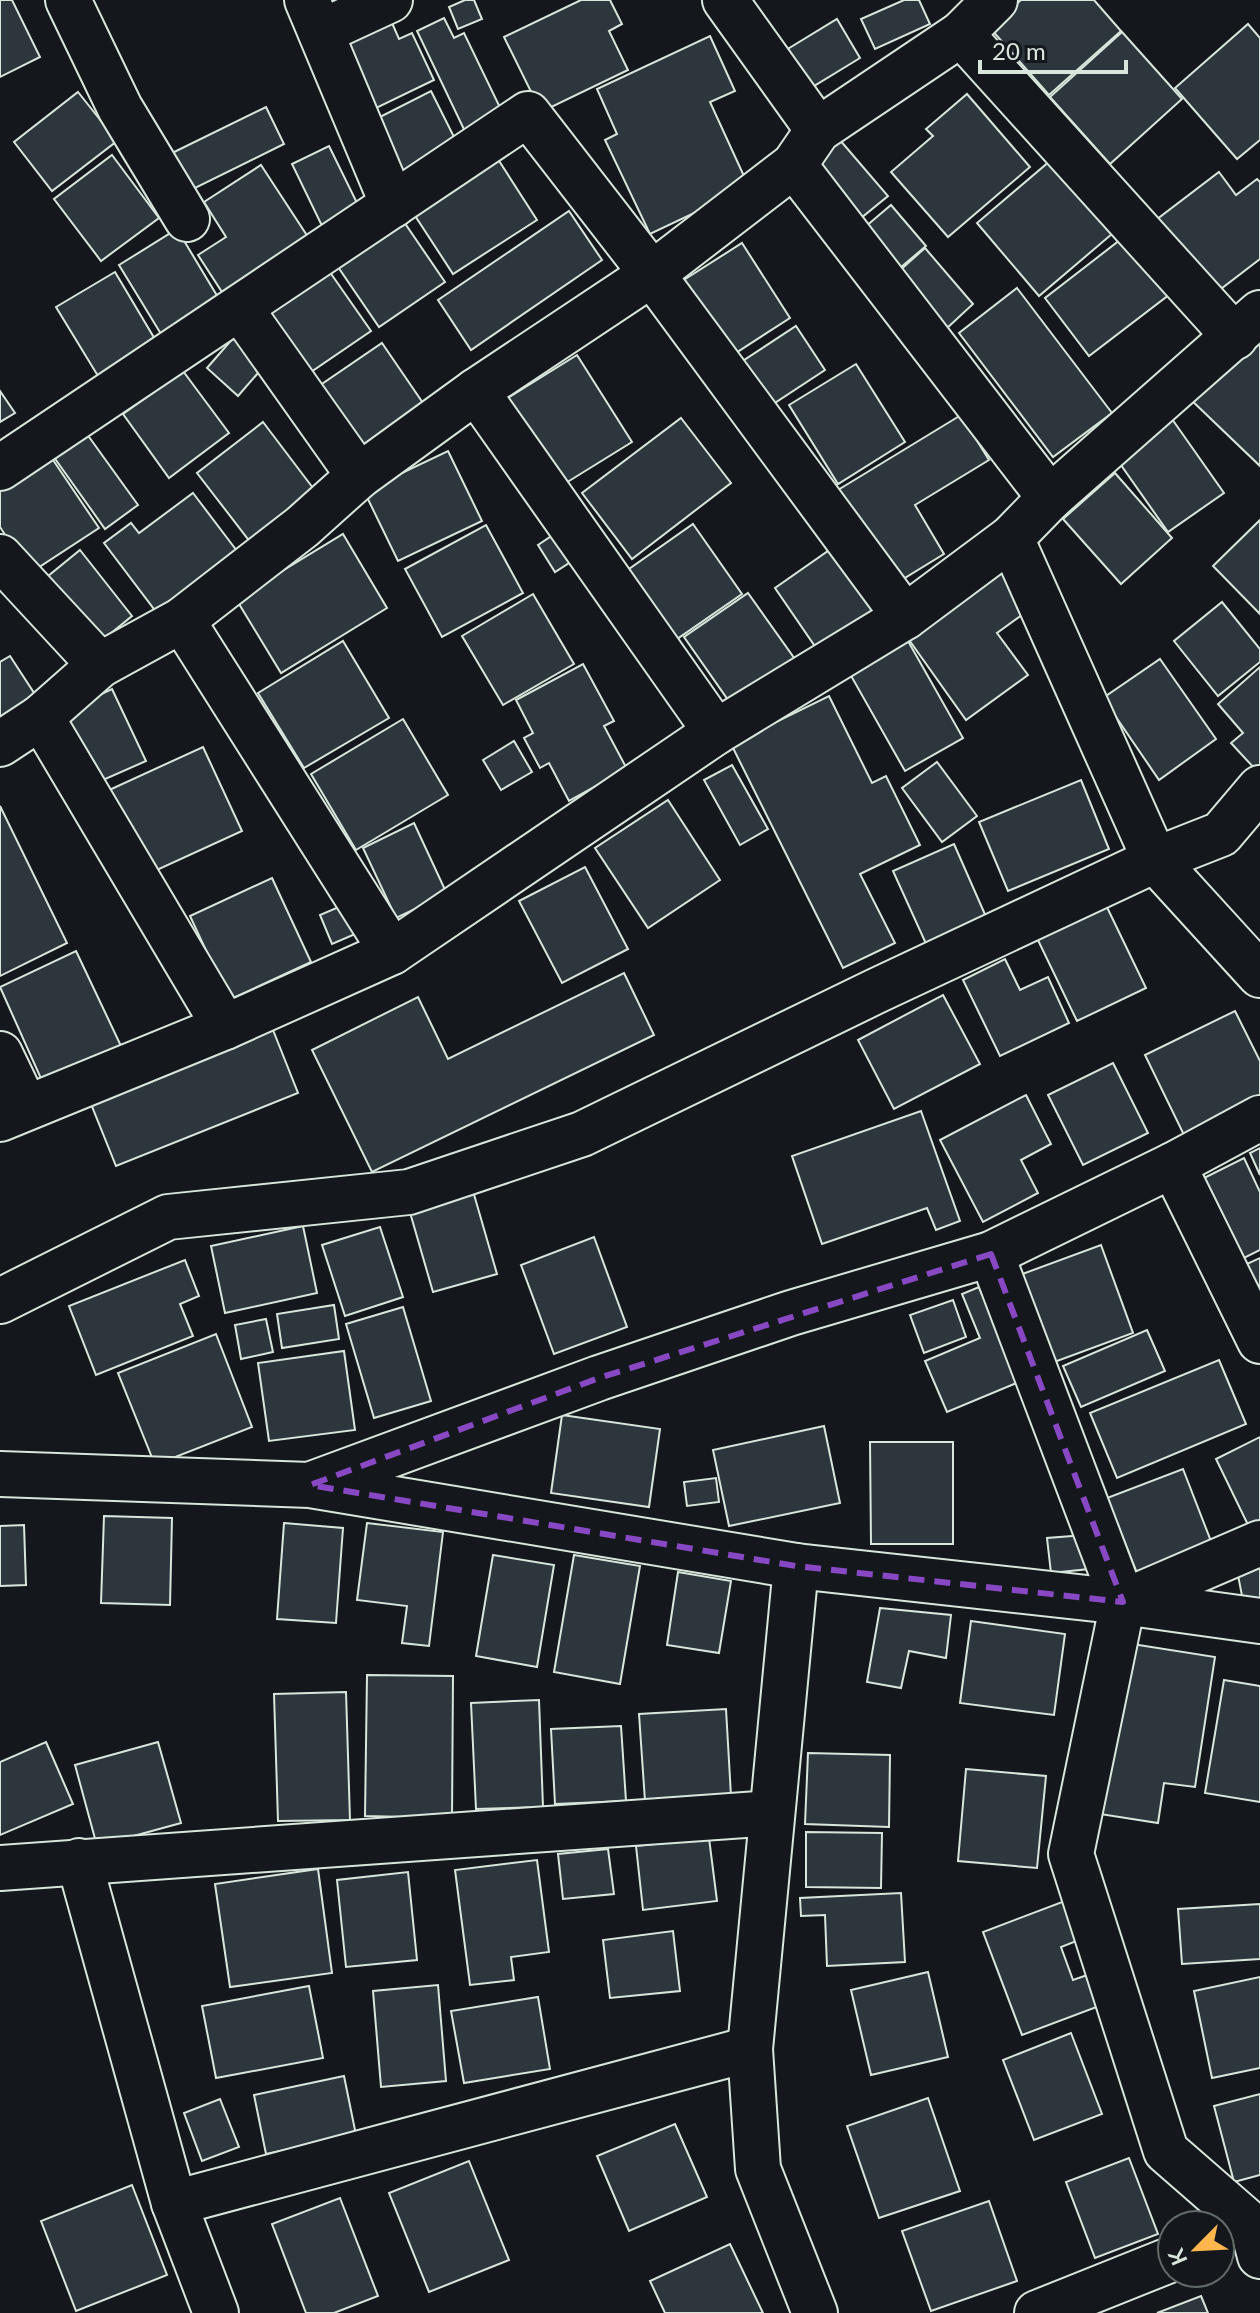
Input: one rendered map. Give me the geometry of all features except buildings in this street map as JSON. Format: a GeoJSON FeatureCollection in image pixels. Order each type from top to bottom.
{"type":"FeatureCollection","features":[{"type":"Feature","properties":{"kind":"street"},"geometry":{"type":"LineString","coordinates":[[68,0],[120,108],[187,219]]}},
{"type":"Feature","properties":{"kind":"street"},"geometry":{"type":"LineString","coordinates":[[390,0],[314,16],[393,205]]}},
{"type":"Feature","properties":{"kind":"street"},"geometry":{"type":"LineString","coordinates":[[725,0],[818,130]]}},
{"type":"Feature","properties":{"kind":"street"},"geometry":{"type":"LineString","coordinates":[[0,744],[41,717],[100,665],[182,620],[302,527],[359,476],[476,391],[652,274],[794,165],[818,130],[961,34],[995,0]]}},
{"type":"Feature","properties":{"kind":"street"},"geometry":{"type":"LineString","coordinates":[[0,1054],[12,1113],[225,1027],[392,952],[716,732],[905,617],[1011,538],[1050,498],[1247,325],[961,34]]}},
{"type":"Feature","properties":{"kind":"street"},"geometry":{"type":"LineString","coordinates":[[0,468],[528,114],[652,274],[905,617]]}},
{"type":"Feature","properties":{"kind":"street"},"geometry":{"type":"LineString","coordinates":[[794,165],[1050,498]]}},
{"type":"Feature","properties":{"kind":"street"},"geometry":{"type":"LineString","coordinates":[[240,308],[359,476]]}},
{"type":"Feature","properties":{"kind":"street"},"geometry":{"type":"LineString","coordinates":[[476,391],[716,732]]}},
{"type":"Feature","properties":{"kind":"street"},"geometry":{"type":"LineString","coordinates":[[1011,538],[1155,860],[1260,975]]}},
{"type":"Feature","properties":{"kind":"street"},"geometry":{"type":"LineString","coordinates":[[0,557],[100,665]]}},
{"type":"Feature","properties":{"kind":"street"},"geometry":{"type":"LineString","coordinates":[[182,620],[392,952]]}},
{"type":"Feature","properties":{"kind":"street"},"geometry":{"type":"LineString","coordinates":[[41,717],[225,1027]]}},
{"type":"Feature","properties":{"kind":"street"},"geometry":{"type":"LineString","coordinates":[[0,1301],[168,1217],[409,1192],[582,1134],[1155,860],[1221,834],[1260,788]]}},
{"type":"Feature","properties":{"kind":"street"},"geometry":{"type":"LineString","coordinates":[[310,1485],[599,1378],[791,1313],[991,1254],[1173,1165],[1260,1118]]}},
{"type":"Feature","properties":{"kind":"street"},"geometry":{"type":"LineString","coordinates":[[1173,1165],[1260,1341]]}},
{"type":"Feature","properties":{"kind":"street"},"geometry":{"type":"LineString","coordinates":[[991,1254],[1123,1602],[1071,1854],[1166,2151],[1248,2237]]}},
{"type":"Feature","properties":{"kind":"street"},"geometry":{"type":"LineString","coordinates":[[0,1474],[310,1485],[796,1566],[1123,1602],[1260,1621]]}},
{"type":"Feature","properties":{"kind":"street"},"geometry":{"type":"LineString","coordinates":[[1123,1602],[1260,1543]]}},
{"type":"Feature","properties":{"kind":"street"},"geometry":{"type":"LineString","coordinates":[[796,1566],[750,2049],[758,2169],[815,2313]]}},
{"type":"Feature","properties":{"kind":"street"},"geometry":{"type":"LineString","coordinates":[[0,1868],[772,1813]]}},
{"type":"Feature","properties":{"kind":"street"},"geometry":{"type":"LineString","coordinates":[[79,1861],[174,2203],[216,2313]]}},
{"type":"Feature","properties":{"kind":"street"},"geometry":{"type":"LineString","coordinates":[[174,2203],[750,2049]]}},
{"type":"Feature","properties":{"kind":"street"},"geometry":{"type":"LineString","coordinates":[[1037,2313],[1156,2265]]}},
{"type":"Feature","properties":{"kind":"highlighted area"},"geometry":{"type":"Polygon","coordinates":[[[991,1254],[1123,1602],[796,1566],[310,1485],[599,1378],[991,1254]]]}}]}
